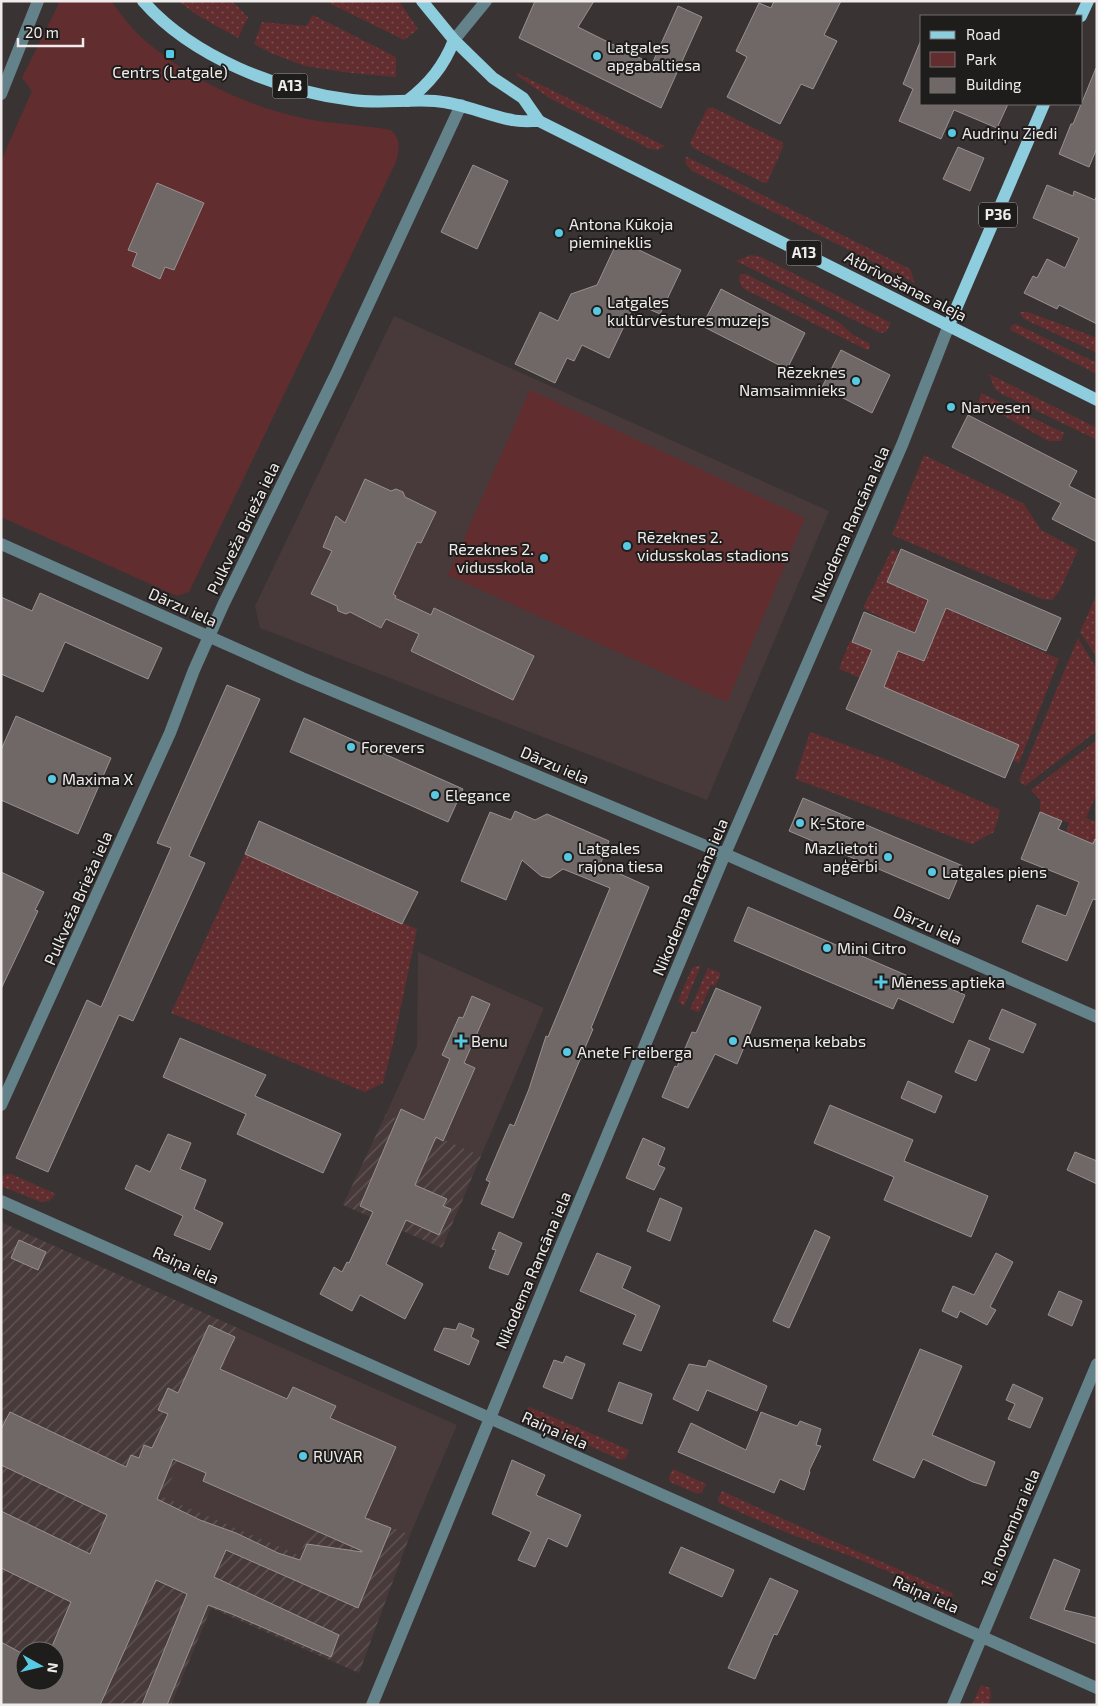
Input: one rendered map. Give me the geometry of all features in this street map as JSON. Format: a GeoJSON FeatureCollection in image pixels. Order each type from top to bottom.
{"type":"FeatureCollection","features":[{"type":"Feature","properties":{"kind":"main road","name":"Atbrīvošanas aleja"},"geometry":{"type":"LineString","coordinates":[[143,1],[175,32],[227,63],[251,74],[313,93],[353,101],[436,101],[461,105],[514,121],[539,121],[1097,400]]}},
{"type":"Feature","properties":{"kind":"main road","name":"Atbrīvošanas aleja"},"geometry":{"type":"LineString","coordinates":[[422,1],[454,40],[493,78],[523,98],[539,121]]}},
{"type":"Feature","properties":{"kind":"main road"},"geometry":{"type":"LineString","coordinates":[[1081,15],[1088,1]]}},
{"type":"Feature","properties":{"kind":"main road"},"geometry":{"type":"LineString","coordinates":[[407,101],[426,86],[439,70],[454,40]]}},
{"type":"Feature","properties":{"kind":"main road","name":"Nikodema Rancāna iela"},"geometry":{"type":"LineString","coordinates":[[949,326],[1044,105]]}},
{"type":"Feature","properties":{"kind":"street"},"geometry":{"type":"LineString","coordinates":[[1,94],[38,1]]}},
{"type":"Feature","properties":{"kind":"street"},"geometry":{"type":"LineString","coordinates":[[454,40],[486,1]]}},
{"type":"Feature","properties":{"kind":"street","name":"Pulkveža Brieža iela"},"geometry":{"type":"LineString","coordinates":[[1,1105],[170,733],[194,670],[224,602],[337,372],[461,105]]}},
{"type":"Feature","properties":{"kind":"street","name":"Nikodema Rancāna iela"},"geometry":{"type":"LineString","coordinates":[[372,1705],[489,1419],[725,854],[902,445],[949,326]]}},
{"type":"Feature","properties":{"kind":"street","name":"Dārzu iela"},"geometry":{"type":"LineString","coordinates":[[1,544],[310,681],[725,854],[1097,1017]]}},
{"type":"Feature","properties":{"kind":"street","name":"Raiņa iela"},"geometry":{"type":"LineString","coordinates":[[1,1201],[1097,1688]]}},
{"type":"Feature","properties":{"kind":"street","name":"18. novembra iela"},"geometry":{"type":"LineString","coordinates":[[953,1705],[1097,1364]]}},
{"type":"Feature","properties":{"kind":"shaded area","name":"Rēzeknes 2. vidusskola"},"geometry":{"type":"Polygon","coordinates":[[[394,316],[829,511],[707,800],[260,628],[255,606],[394,316]]]}},
{"type":"Feature","properties":{"kind":"shaded area"},"geometry":{"type":"Polygon","coordinates":[[[418,952],[544,1008],[481,1156],[386,1114],[417,1046],[418,952]]]}},
{"type":"Feature","properties":{"kind":"shaded area"},"geometry":{"type":"Polygon","coordinates":[[[386,1114],[481,1156],[442,1248],[343,1205],[386,1114]]]}},
{"type":"Feature","properties":{"kind":"shaded area"},"geometry":{"type":"Polygon","coordinates":[[[1,1222],[240,1329],[163,1497],[299,1555],[325,1499],[410,1535],[359,1673],[211,1608],[171,1705],[22,1705],[1,1694],[1,1222]]]}},
{"type":"Feature","properties":{"kind":"shaded area"},"geometry":{"type":"Polygon","coordinates":[[[240,1329],[457,1425],[410,1535],[325,1500],[299,1555],[162,1497],[240,1329]]]}},
{"type":"Feature","properties":{"kind":"green space"},"geometry":{"type":"Polygon","coordinates":[[[60,1],[111,1],[139,35],[161,53],[200,79],[241,99],[285,114],[307,119],[391,130],[398,141],[399,149],[396,162],[189,592],[177,596],[1,517],[1,161],[32,91],[22,78],[60,1]]]}},
{"type":"Feature","properties":{"kind":"green space"},"geometry":{"type":"Polygon","coordinates":[[[178,1],[232,1],[248,17],[238,38],[197,15],[178,1]]]}},
{"type":"Feature","properties":{"kind":"green space"},"geometry":{"type":"Polygon","coordinates":[[[325,1],[399,1],[418,29],[404,40],[325,1]]]}},
{"type":"Feature","properties":{"kind":"green space"},"geometry":{"type":"Polygon","coordinates":[[[313,15],[396,57],[396,77],[305,66],[273,54],[254,44],[262,22],[306,26],[313,15]]]}},
{"type":"Feature","properties":{"kind":"green space"},"geometry":{"type":"Polygon","coordinates":[[[517,73],[665,146],[658,150],[650,149],[551,99],[516,75],[517,73]]]}},
{"type":"Feature","properties":{"kind":"green space"},"geometry":{"type":"Polygon","coordinates":[[[712,107],[782,142],[783,147],[767,183],[693,148],[690,143],[707,109],[712,107]]]}},
{"type":"Feature","properties":{"kind":"green space"},"geometry":{"type":"Polygon","coordinates":[[[685,156],[910,269],[915,283],[692,171],[686,164],[685,156]]]}},
{"type":"Feature","properties":{"kind":"green space"},"geometry":{"type":"Polygon","coordinates":[[[751,255],[761,257],[891,323],[886,332],[880,333],[736,261],[751,255]]]}},
{"type":"Feature","properties":{"kind":"green space"},"geometry":{"type":"Polygon","coordinates":[[[741,274],[746,274],[840,323],[853,335],[869,343],[870,349],[867,350],[744,289],[739,280],[741,274]]]}},
{"type":"Feature","properties":{"kind":"green space"},"geometry":{"type":"Polygon","coordinates":[[[1019,312],[1028,312],[1097,338],[1097,353],[1024,319],[1019,312]]]}},
{"type":"Feature","properties":{"kind":"green space"},"geometry":{"type":"Polygon","coordinates":[[[1016,324],[1097,363],[1097,374],[1010,330],[1012,325],[1016,324]]]}},
{"type":"Feature","properties":{"kind":"green space"},"geometry":{"type":"Polygon","coordinates":[[[989,374],[1097,428],[1097,440],[1000,393],[995,389],[989,374]]]}},
{"type":"Feature","properties":{"kind":"green space","name":"Rēzeknes 2. vidusskolas stadions"},"geometry":{"type":"Polygon","coordinates":[[[530,390],[805,518],[727,702],[448,575],[530,390]]]}},
{"type":"Feature","properties":{"kind":"green space"},"geometry":{"type":"Polygon","coordinates":[[[981,393],[1064,433],[1061,441],[1048,441],[992,409],[978,404],[981,393]]]}},
{"type":"Feature","properties":{"kind":"green space"},"geometry":{"type":"Polygon","coordinates":[[[924,455],[1024,504],[1041,530],[1078,550],[1060,590],[1052,600],[1042,599],[892,535],[924,455]]]}},
{"type":"Feature","properties":{"kind":"green space"},"geometry":{"type":"Polygon","coordinates":[[[892,549],[899,553],[887,582],[1059,659],[1019,763],[1013,760],[1019,745],[839,669],[850,641],[874,651],[893,665],[898,651],[886,646],[894,624],[863,608],[892,549]]]}},
{"type":"Feature","properties":{"kind":"green space"},"geometry":{"type":"Polygon","coordinates":[[[1097,594],[1097,658],[1080,632],[1097,594]]]}},
{"type":"Feature","properties":{"kind":"green space"},"geometry":{"type":"Polygon","coordinates":[[[1078,638],[1097,669],[1097,731],[1025,786],[1019,781],[1078,638]]]}},
{"type":"Feature","properties":{"kind":"green space"},"geometry":{"type":"Polygon","coordinates":[[[810,732],[890,761],[1000,810],[994,832],[972,844],[795,779],[810,732]]]}},
{"type":"Feature","properties":{"kind":"green space"},"geometry":{"type":"Polygon","coordinates":[[[1097,740],[1097,793],[1086,818],[1097,822],[1097,845],[1066,833],[1069,823],[1040,812],[1040,800],[1031,790],[1097,740]]]}},
{"type":"Feature","properties":{"kind":"green space"},"geometry":{"type":"Polygon","coordinates":[[[245,854],[417,929],[383,1083],[365,1092],[171,1013],[245,854]]]}},
{"type":"Feature","properties":{"kind":"green space"},"geometry":{"type":"Polygon","coordinates":[[[701,965],[684,1006],[678,1001],[692,968],[701,965]]]}},
{"type":"Feature","properties":{"kind":"green space"},"geometry":{"type":"Polygon","coordinates":[[[708,968],[721,973],[715,986],[711,985],[699,1012],[690,1009],[708,968]]]}},
{"type":"Feature","properties":{"kind":"green space"},"geometry":{"type":"Polygon","coordinates":[[[7,1174],[11,1174],[56,1194],[49,1201],[41,1202],[1,1186],[1,1179],[7,1174]]]}},
{"type":"Feature","properties":{"kind":"green space"},"geometry":{"type":"Polygon","coordinates":[[[530,1407],[629,1450],[626,1458],[621,1460],[525,1417],[530,1407]]]}},
{"type":"Feature","properties":{"kind":"green space"},"geometry":{"type":"Polygon","coordinates":[[[673,1469],[706,1484],[702,1492],[698,1494],[670,1482],[669,1477],[673,1469]]]}},
{"type":"Feature","properties":{"kind":"green space"},"geometry":{"type":"Polygon","coordinates":[[[722,1491],[952,1593],[953,1596],[950,1598],[856,1558],[790,1534],[719,1503],[718,1499],[722,1491]]]}},
{"type":"Feature","properties":{"kind":"green space"},"geometry":{"type":"Polygon","coordinates":[[[981,1685],[990,1688],[991,1698],[988,1705],[972,1705],[981,1685]]]}},
{"type":"Feature","properties":{"kind":"building","name":"Latgales apgabaltiesa"},"geometry":{"type":"Polygon","coordinates":[[[535,1],[594,1],[578,27],[652,64],[678,6],[702,17],[661,108],[519,38],[535,1]]]}},
{"type":"Feature","properties":{"kind":"building"},"geometry":{"type":"Polygon","coordinates":[[[774,1],[841,1],[824,35],[837,41],[813,89],[801,84],[780,124],[727,97],[747,57],[736,51],[759,3],[771,8],[774,1]]]}},
{"type":"Feature","properties":{"kind":"building"},"geometry":{"type":"Polygon","coordinates":[[[920,42],[920,105],[1008,105],[997,128],[954,110],[941,139],[899,121],[913,89],[903,84],[920,42]]]}},
{"type":"Feature","properties":{"kind":"building"},"geometry":{"type":"Polygon","coordinates":[[[1096,68],[1097,148],[1089,167],[1059,154],[1071,124],[1073,124],[1081,105],[1083,105],[1083,100],[1096,68]]]}},
{"type":"Feature","properties":{"kind":"building"},"geometry":{"type":"Polygon","coordinates":[[[958,147],[984,158],[970,191],[943,179],[958,147]]]}},
{"type":"Feature","properties":{"kind":"building"},"geometry":{"type":"Polygon","coordinates":[[[473,165],[508,181],[477,249],[441,232],[473,165]]]}},
{"type":"Feature","properties":{"kind":"building"},"geometry":{"type":"Polygon","coordinates":[[[157,183],[204,203],[174,270],[165,267],[160,279],[132,266],[137,253],[128,250],[157,183]]]}},
{"type":"Feature","properties":{"kind":"building"},"geometry":{"type":"Polygon","coordinates":[[[1047,185],[1073,196],[1074,191],[1095,200],[1097,195],[1097,324],[1059,305],[1057,309],[1024,293],[1033,276],[1037,278],[1047,259],[1065,268],[1079,238],[1033,218],[1047,185]]]}},
{"type":"Feature","properties":{"kind":"building","name":"Latgales kultūrvēstures muzejs"},"geometry":{"type":"Polygon","coordinates":[[[618,240],[681,270],[660,314],[635,303],[609,358],[582,345],[574,361],[567,358],[555,383],[515,364],[540,312],[558,321],[571,294],[597,285],[618,240]]]}},
{"type":"Feature","properties":{"kind":"building"},"geometry":{"type":"Polygon","coordinates":[[[721,289],[805,333],[787,369],[702,326],[721,289]]]}},
{"type":"Feature","properties":{"kind":"building","name":"Rēzeknes Namsaimnieks"},"geometry":{"type":"Polygon","coordinates":[[[841,350],[890,375],[872,413],[822,387],[841,350]]]}},
{"type":"Feature","properties":{"kind":"building"},"geometry":{"type":"Polygon","coordinates":[[[968,415],[1077,471],[1069,486],[1097,500],[1097,542],[1052,519],[1061,503],[952,447],[968,415]]]}},
{"type":"Feature","properties":{"kind":"building"},"geometry":{"type":"Polygon","coordinates":[[[365,479],[391,491],[396,489],[403,492],[405,497],[436,512],[421,543],[417,542],[393,594],[396,596],[395,598],[431,615],[434,608],[534,656],[513,700],[411,651],[419,634],[386,619],[381,628],[350,612],[346,614],[338,611],[337,606],[311,594],[332,551],[323,547],[336,516],[345,523],[365,479]]]}},
{"type":"Feature","properties":{"kind":"building"},"geometry":{"type":"Polygon","coordinates":[[[901,549],[1061,618],[1046,651],[946,608],[924,661],[898,651],[884,687],[1019,745],[1005,778],[846,709],[872,650],[852,642],[864,612],[915,633],[928,600],[887,582],[901,549]]]}},
{"type":"Feature","properties":{"kind":"building"},"geometry":{"type":"Polygon","coordinates":[[[40,593],[162,648],[148,679],[65,642],[43,692],[1,674],[1,597],[32,611],[40,593]]]}},
{"type":"Feature","properties":{"kind":"building"},"geometry":{"type":"Polygon","coordinates":[[[227,685],[260,699],[189,856],[205,863],[133,1021],[119,1015],[48,1172],[16,1158],[87,1000],[101,1007],[171,848],[157,843],[227,685]]]}},
{"type":"Feature","properties":{"kind":"building","name":"Maxima X"},"geometry":{"type":"Polygon","coordinates":[[[16,716],[111,758],[78,834],[1,800],[1,750],[16,716]]]}},
{"type":"Feature","properties":{"kind":"building"},"geometry":{"type":"Polygon","coordinates":[[[304,718],[463,789],[448,822],[290,752],[304,718]]]}},
{"type":"Feature","properties":{"kind":"building"},"geometry":{"type":"Polygon","coordinates":[[[803,798],[963,866],[949,899],[789,831],[803,798]]]}},
{"type":"Feature","properties":{"kind":"building"},"geometry":{"type":"Polygon","coordinates":[[[515,811],[535,820],[547,814],[609,841],[600,865],[649,887],[591,1028],[593,1029],[513,1218],[481,1204],[490,1182],[486,1180],[510,1124],[514,1126],[529,1089],[546,1036],[548,1037],[610,888],[563,869],[550,878],[541,876],[522,860],[506,900],[461,881],[490,812],[511,820],[515,811]]]}},
{"type":"Feature","properties":{"kind":"building"},"geometry":{"type":"Polygon","coordinates":[[[1040,812],[1062,821],[1058,829],[1093,844],[1095,839],[1097,840],[1097,900],[1093,899],[1067,961],[1022,942],[1037,905],[1066,916],[1079,882],[1021,859],[1040,812]]]}},
{"type":"Feature","properties":{"kind":"building"},"geometry":{"type":"Polygon","coordinates":[[[259,821],[418,892],[402,924],[245,854],[259,821]]]}},
{"type":"Feature","properties":{"kind":"building"},"geometry":{"type":"Polygon","coordinates":[[[1,872],[44,892],[35,910],[38,911],[1,989],[1,872]]]}},
{"type":"Feature","properties":{"kind":"building"},"geometry":{"type":"Polygon","coordinates":[[[748,907],[929,985],[931,980],[965,995],[953,1023],[898,998],[893,1009],[734,941],[748,907]]]}},
{"type":"Feature","properties":{"kind":"building"},"geometry":{"type":"Polygon","coordinates":[[[716,988],[761,1007],[737,1064],[715,1054],[688,1108],[662,1097],[675,1066],[677,1067],[692,1032],[696,1033],[716,988]]]}},
{"type":"Feature","properties":{"kind":"building"},"geometry":{"type":"Polygon","coordinates":[[[472,996],[490,1004],[464,1063],[475,1068],[443,1141],[436,1137],[415,1185],[447,1199],[443,1206],[451,1209],[439,1235],[406,1220],[386,1264],[423,1284],[405,1319],[360,1295],[352,1311],[320,1294],[334,1267],[342,1272],[347,1262],[349,1263],[373,1212],[360,1206],[401,1109],[424,1120],[450,1059],[442,1055],[459,1017],[463,1018],[472,996]]]}},
{"type":"Feature","properties":{"kind":"building"},"geometry":{"type":"Polygon","coordinates":[[[1002,1009],[1036,1024],[1023,1053],[989,1039],[1002,1009]]]}},
{"type":"Feature","properties":{"kind":"building"},"geometry":{"type":"Polygon","coordinates":[[[180,1038],[266,1075],[255,1096],[341,1134],[323,1173],[237,1134],[246,1114],[163,1077],[180,1038]]]}},
{"type":"Feature","properties":{"kind":"building"},"geometry":{"type":"Polygon","coordinates":[[[969,1040],[990,1049],[976,1081],[955,1072],[969,1040]]]}},
{"type":"Feature","properties":{"kind":"building"},"geometry":{"type":"Polygon","coordinates":[[[908,1081],[942,1096],[935,1113],[901,1098],[908,1081]]]}},
{"type":"Feature","properties":{"kind":"building"},"geometry":{"type":"Polygon","coordinates":[[[830,1105],[913,1140],[904,1161],[988,1196],[971,1237],[884,1200],[894,1177],[814,1143],[830,1105]]]}},
{"type":"Feature","properties":{"kind":"building"},"geometry":{"type":"Polygon","coordinates":[[[168,1134],[191,1143],[180,1169],[206,1180],[194,1209],[223,1223],[210,1250],[174,1235],[183,1216],[125,1189],[136,1165],[150,1172],[168,1134]]]}},
{"type":"Feature","properties":{"kind":"building"},"geometry":{"type":"Polygon","coordinates":[[[643,1138],[665,1148],[658,1165],[665,1168],[654,1190],[626,1178],[643,1138]]]}},
{"type":"Feature","properties":{"kind":"building"},"geometry":{"type":"Polygon","coordinates":[[[1075,1152],[1097,1161],[1097,1184],[1067,1170],[1075,1152]]]}},
{"type":"Feature","properties":{"kind":"building"},"geometry":{"type":"Polygon","coordinates":[[[660,1198],[682,1208],[670,1241],[647,1231],[660,1198]]]}},
{"type":"Feature","properties":{"kind":"building"},"geometry":{"type":"Polygon","coordinates":[[[815,1230],[830,1237],[789,1328],[773,1321],[815,1230]]]}},
{"type":"Feature","properties":{"kind":"building"},"geometry":{"type":"Polygon","coordinates":[[[499,1232],[522,1243],[508,1275],[489,1268],[496,1250],[492,1249],[499,1232]]]}},
{"type":"Feature","properties":{"kind":"building"},"geometry":{"type":"Polygon","coordinates":[[[19,1240],[46,1252],[38,1270],[11,1258],[19,1240]]]}},
{"type":"Feature","properties":{"kind":"building"},"geometry":{"type":"Polygon","coordinates":[[[597,1253],[631,1267],[622,1288],[660,1306],[641,1351],[623,1344],[636,1315],[580,1291],[597,1253]]]}},
{"type":"Feature","properties":{"kind":"building"},"geometry":{"type":"Polygon","coordinates":[[[996,1253],[1013,1262],[990,1307],[996,1310],[987,1325],[960,1311],[957,1318],[942,1311],[953,1286],[974,1295],[996,1253]]]}},
{"type":"Feature","properties":{"kind":"building"},"geometry":{"type":"Polygon","coordinates":[[[1059,1291],[1082,1301],[1072,1326],[1048,1315],[1059,1291]]]}},
{"type":"Feature","properties":{"kind":"building"},"geometry":{"type":"Polygon","coordinates":[[[459,1323],[474,1329],[471,1337],[479,1341],[469,1365],[434,1350],[444,1328],[456,1330],[459,1323]]]}},
{"type":"Feature","properties":{"kind":"building"},"geometry":{"type":"Polygon","coordinates":[[[209,1325],[235,1337],[220,1369],[287,1399],[293,1387],[336,1406],[330,1418],[396,1447],[365,1518],[391,1528],[358,1608],[226,1550],[214,1577],[339,1635],[331,1657],[208,1605],[167,1705],[142,1705],[187,1594],[156,1580],[100,1705],[1,1705],[1,1642],[15,1650],[15,1691],[65,1691],[65,1641],[54,1641],[71,1602],[1,1568],[1,1511],[90,1554],[107,1515],[1,1465],[1,1429],[10,1412],[126,1467],[131,1455],[139,1458],[144,1445],[152,1448],[168,1414],[158,1410],[168,1388],[178,1393],[209,1325]],[[173,1459],[157,1499],[200,1520],[236,1533],[278,1553],[300,1560],[307,1544],[362,1552],[362,1551],[203,1481],[206,1473],[173,1459]]]}},
{"type":"Feature","properties":{"kind":"building"},"geometry":{"type":"Polygon","coordinates":[[[920,1349],[962,1366],[932,1435],[995,1462],[986,1486],[923,1459],[914,1478],[873,1460],[920,1349]]]}},
{"type":"Feature","properties":{"kind":"building"},"geometry":{"type":"Polygon","coordinates":[[[566,1356],[585,1364],[572,1399],[543,1387],[554,1360],[563,1363],[566,1356]]]}},
{"type":"Feature","properties":{"kind":"building"},"geometry":{"type":"Polygon","coordinates":[[[709,1360],[767,1386],[757,1411],[707,1390],[698,1411],[673,1399],[689,1364],[706,1367],[709,1360]]]}},
{"type":"Feature","properties":{"kind":"building"},"geometry":{"type":"Polygon","coordinates":[[[619,1382],[652,1394],[642,1424],[608,1411],[619,1382]]]}},
{"type":"Feature","properties":{"kind":"building"},"geometry":{"type":"Polygon","coordinates":[[[1013,1384],[1043,1398],[1030,1428],[1008,1419],[1015,1404],[1006,1400],[1013,1384]]]}},
{"type":"Feature","properties":{"kind":"building"},"geometry":{"type":"Polygon","coordinates":[[[761,1412],[797,1426],[800,1421],[821,1429],[816,1445],[821,1446],[809,1471],[804,1490],[780,1479],[774,1493],[678,1452],[691,1423],[746,1450],[761,1412]]]}},
{"type":"Feature","properties":{"kind":"building"},"geometry":{"type":"Polygon","coordinates":[[[512,1460],[545,1475],[536,1495],[581,1515],[567,1547],[548,1538],[535,1567],[518,1560],[531,1532],[492,1514],[512,1460]]]}},
{"type":"Feature","properties":{"kind":"building"},"geometry":{"type":"Polygon","coordinates":[[[681,1547],[734,1570],[722,1597],[669,1573],[681,1547]]]}},
{"type":"Feature","properties":{"kind":"building"},"geometry":{"type":"Polygon","coordinates":[[[1054,1559],[1080,1570],[1064,1610],[1097,1618],[1097,1644],[1030,1618],[1054,1559]]]}},
{"type":"Feature","properties":{"kind":"building"},"geometry":{"type":"Polygon","coordinates":[[[770,1578],[798,1591],[777,1635],[774,1634],[755,1679],[728,1668],[770,1578]]]}},
{"type":"Feature","properties":{"kind":"place","name":"Centrs (Latgale)"},"geometry":{"type":"Point","coordinates":[170,54]}},
{"type":"Feature","properties":{"kind":"place","name":"Latgales apgabaltiesa"},"geometry":{"type":"Point","coordinates":[597,56]}},
{"type":"Feature","properties":{"kind":"place","name":"Audriņu Ziedi"},"geometry":{"type":"Point","coordinates":[952,133]}},
{"type":"Feature","properties":{"kind":"place","name":"Antona Kūkoja piemineklis"},"geometry":{"type":"Point","coordinates":[559,233]}},
{"type":"Feature","properties":{"kind":"place","name":"Latgales kultūrvēstures muzejs"},"geometry":{"type":"Point","coordinates":[597,311]}},
{"type":"Feature","properties":{"kind":"place","name":"Rēzeknes Namsaimnieks"},"geometry":{"type":"Point","coordinates":[856,381]}},
{"type":"Feature","properties":{"kind":"place","name":"Narvesen"},"geometry":{"type":"Point","coordinates":[951,407]}},
{"type":"Feature","properties":{"kind":"place","name":"Rēzeknes 2. vidusskolas stadions"},"geometry":{"type":"Point","coordinates":[627,546]}},
{"type":"Feature","properties":{"kind":"place","name":"Rēzeknes 2. vidusskola"},"geometry":{"type":"Point","coordinates":[544,558]}},
{"type":"Feature","properties":{"kind":"place","name":"Forevers"},"geometry":{"type":"Point","coordinates":[351,747]}},
{"type":"Feature","properties":{"kind":"place","name":"Maxima X"},"geometry":{"type":"Point","coordinates":[52,779]}},
{"type":"Feature","properties":{"kind":"place","name":"Elegance"},"geometry":{"type":"Point","coordinates":[435,795]}},
{"type":"Feature","properties":{"kind":"place","name":"K-Store"},"geometry":{"type":"Point","coordinates":[800,823]}},
{"type":"Feature","properties":{"kind":"place","name":"Latgales rajona tiesa"},"geometry":{"type":"Point","coordinates":[568,857]}},
{"type":"Feature","properties":{"kind":"place","name":"Mazlietoti apģērbi"},"geometry":{"type":"Point","coordinates":[888,857]}},
{"type":"Feature","properties":{"kind":"place","name":"Latgales piens"},"geometry":{"type":"Point","coordinates":[932,872]}},
{"type":"Feature","properties":{"kind":"place","name":"Mini Citro"},"geometry":{"type":"Point","coordinates":[827,948]}},
{"type":"Feature","properties":{"kind":"place","name":"Mēness aptieka"},"geometry":{"type":"Point","coordinates":[881,982]}},
{"type":"Feature","properties":{"kind":"place","name":"Benu"},"geometry":{"type":"Point","coordinates":[461,1041]}},
{"type":"Feature","properties":{"kind":"place","name":"Ausmeņa kebabs"},"geometry":{"type":"Point","coordinates":[733,1041]}},
{"type":"Feature","properties":{"kind":"place","name":"Anete Freiberga"},"geometry":{"type":"Point","coordinates":[567,1052]}},
{"type":"Feature","properties":{"kind":"place","name":"RUVAR"},"geometry":{"type":"Point","coordinates":[303,1456]}}]}
